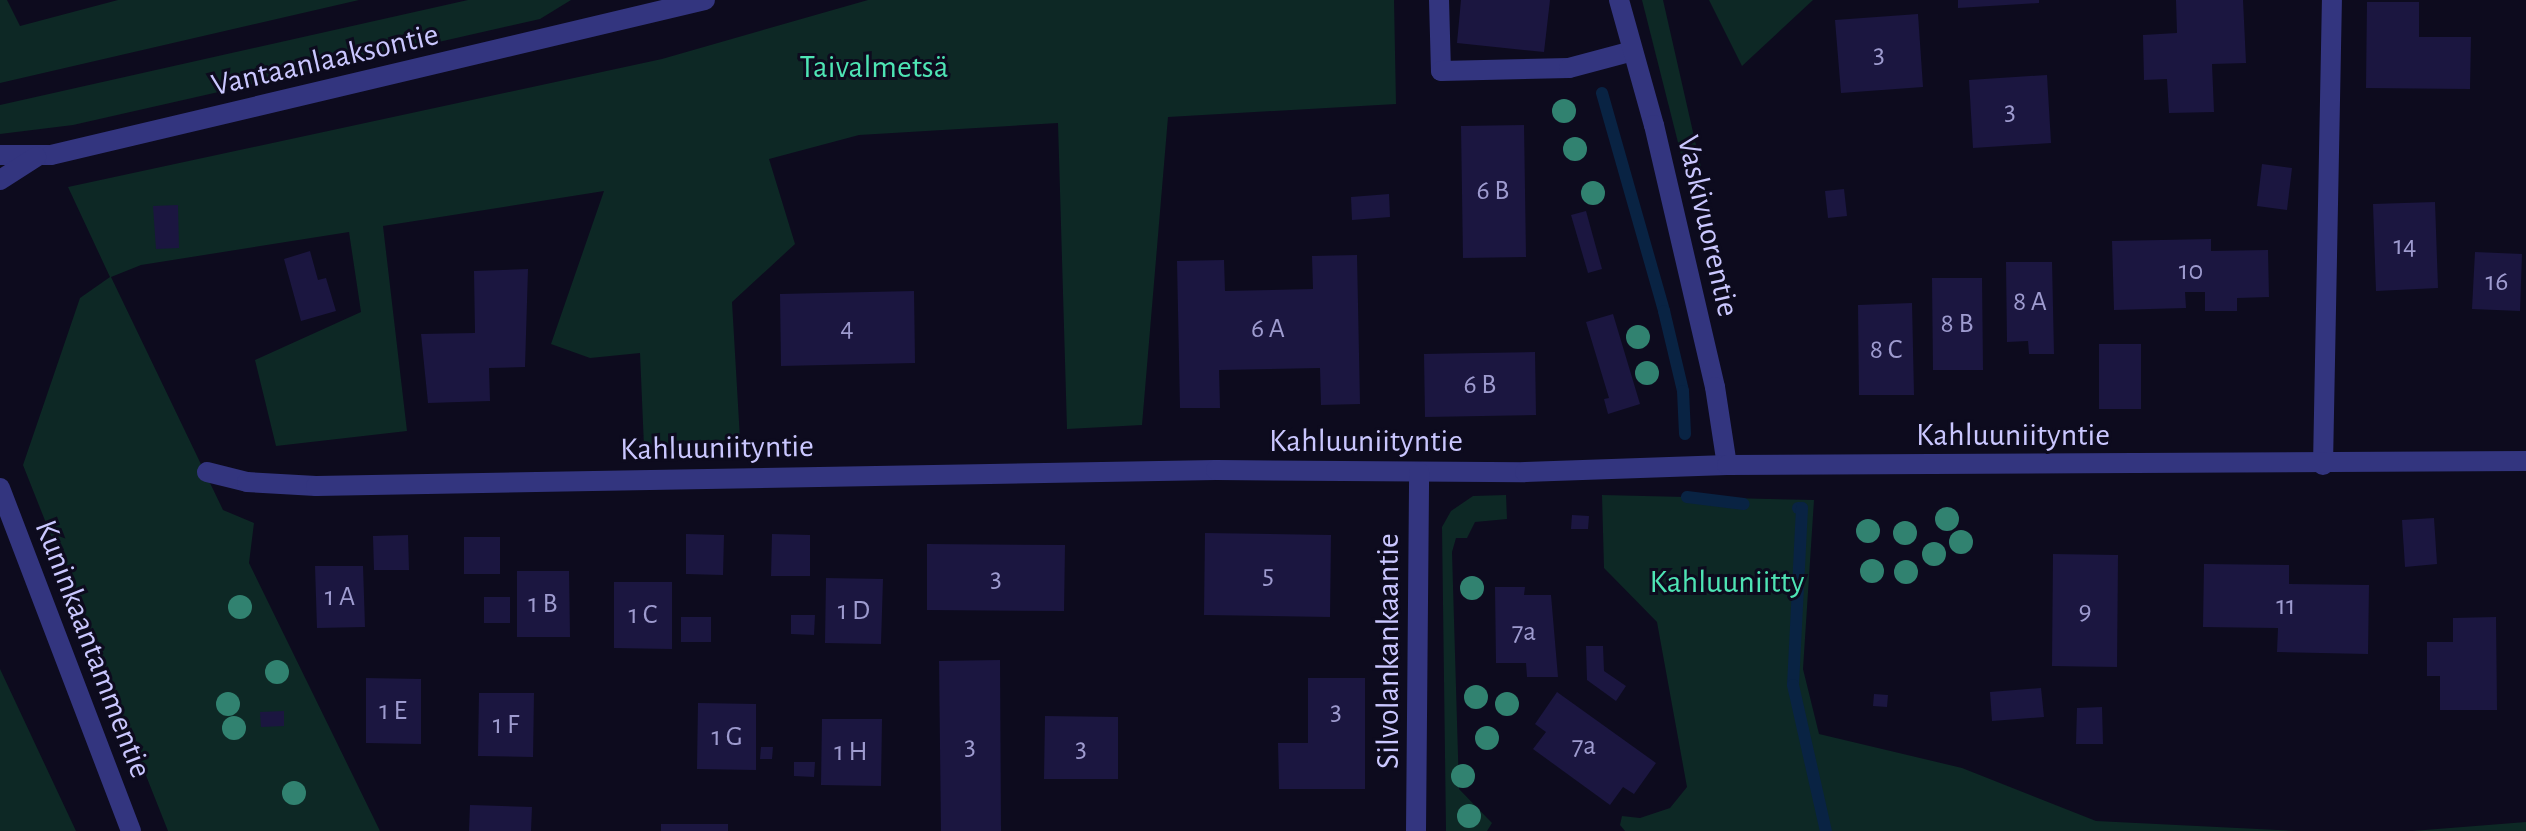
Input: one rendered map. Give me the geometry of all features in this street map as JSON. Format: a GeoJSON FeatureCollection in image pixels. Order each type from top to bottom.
{"type":"FeatureCollection","features":[{"type":"Feature","properties":{"kind":"street","name":"Vantaanlaaksontie"},"geometry":{"type":"LineString","coordinates":[[44,156],[635,9],[705,0]]}},
{"type":"Feature","properties":{"kind":"street"},"geometry":{"type":"LineString","coordinates":[[1439,0],[1441,71],[1569,68],[1633,51]]}},
{"type":"Feature","properties":{"kind":"street"},"geometry":{"type":"LineString","coordinates":[[2323,465],[2332,0]]}},
{"type":"Feature","properties":{"kind":"street","name":"Vaskivuorentie"},"geometry":{"type":"LineString","coordinates":[[1619,1],[1715,387],[1727,465]]}},
{"type":"Feature","properties":{"kind":"street"},"geometry":{"type":"LineString","coordinates":[[0,155],[44,156]]}},
{"type":"Feature","properties":{"kind":"street"},"geometry":{"type":"LineString","coordinates":[[0,180],[44,156]]}},
{"type":"Feature","properties":{"kind":"street","name":"Kahluuniityntie"},"geometry":{"type":"LineString","coordinates":[[207,472],[247,482],[316,486],[1216,470],[1419,472],[1727,465],[2323,465],[2526,461]]}},
{"type":"Feature","properties":{"kind":"street","name":"Silvolankankaantie"},"geometry":{"type":"LineString","coordinates":[[1416,831],[1419,472]]}},
{"type":"Feature","properties":{"kind":"street","name":"Kuninkaantammentie"},"geometry":{"type":"LineString","coordinates":[[0,488],[131,831]]}},
{"type":"Feature","properties":{"kind":"green space"},"geometry":{"type":"Polygon","coordinates":[[[0,0],[7,0],[20,26],[118,0],[359,0],[0,83],[0,0]]]}},
{"type":"Feature","properties":{"kind":"green space"},"geometry":{"type":"Polygon","coordinates":[[[468,0],[571,0],[540,19],[73,125],[0,134],[0,105],[468,0]]]}},
{"type":"Feature","properties":{"kind":"green space","name":"Taivalmetsä"},"geometry":{"type":"Polygon","coordinates":[[[868,0],[1394,0],[1396,104],[1168,117],[1142,425],[1067,429],[1058,123],[859,135],[769,159],[795,244],[732,302],[740,439],[644,447],[640,353],[590,358],[551,344],[604,191],[383,226],[407,431],[276,446],[255,360],[361,312],[349,232],[141,265],[111,277],[223,510],[254,523],[249,563],[380,831],[168,831],[23,465],[80,298],[110,277],[68,187],[662,59],[868,0]]]}},
{"type":"Feature","properties":{"kind":"green space"},"geometry":{"type":"Polygon","coordinates":[[[1642,0],[1663,0],[1705,185],[1689,186],[1642,0]]]}},
{"type":"Feature","properties":{"kind":"green space"},"geometry":{"type":"Polygon","coordinates":[[[1709,0],[1813,0],[1742,66],[1709,0]]]}},
{"type":"Feature","properties":{"kind":"green space"},"geometry":{"type":"Polygon","coordinates":[[[1506,495],[1507,519],[1475,522],[1467,538],[1456,538],[1452,552],[1459,789],[1492,823],[1487,831],[1446,831],[1442,527],[1451,511],[1473,496],[1506,495]]]}},
{"type":"Feature","properties":{"kind":"green space","name":"Kahluuniitty"},"geometry":{"type":"Polygon","coordinates":[[[1602,495],[1814,500],[1803,669],[1819,734],[1962,768],[2096,821],[2296,831],[1625,831],[1620,825],[1622,816],[1640,818],[1670,808],[1687,787],[1657,622],[1604,568],[1602,495]]]}},
{"type":"Feature","properties":{"kind":"green space"},"geometry":{"type":"Polygon","coordinates":[[[0,669],[76,831],[0,831],[0,669]]]}},
{"type":"Feature","properties":{"kind":"green space"},"geometry":{"type":"Polygon","coordinates":[[[2526,822],[2526,831],[2412,831],[2526,822]]]}},
{"type":"Feature","properties":{"kind":"building"},"geometry":{"type":"Polygon","coordinates":[[[1461,0],[1550,0],[1544,52],[1457,43],[1461,0]]]}},
{"type":"Feature","properties":{"kind":"building"},"geometry":{"type":"Polygon","coordinates":[[[1958,0],[2039,0],[2039,3],[1958,8],[1958,0]]]}},
{"type":"Feature","properties":{"kind":"building"},"geometry":{"type":"Polygon","coordinates":[[[2176,0],[2243,0],[2246,63],[2212,64],[2214,112],[2169,113],[2167,79],[2144,80],[2143,35],[2177,33],[2176,0]]]}},
{"type":"Feature","properties":{"kind":"building"},"geometry":{"type":"Polygon","coordinates":[[[2367,2],[2419,2],[2419,37],[2471,37],[2470,89],[2366,88],[2367,2]]]}},
{"type":"Feature","properties":{"kind":"building"},"geometry":{"type":"Polygon","coordinates":[[[1918,14],[1923,87],[1841,93],[1835,20],[1918,14]]]}},
{"type":"Feature","properties":{"kind":"building"},"geometry":{"type":"Polygon","coordinates":[[[2047,75],[2051,143],[1973,148],[1969,80],[2047,75]]]}},
{"type":"Feature","properties":{"kind":"building"},"geometry":{"type":"Polygon","coordinates":[[[1524,125],[1526,257],[1463,258],[1461,126],[1524,125]]]}},
{"type":"Feature","properties":{"kind":"building"},"geometry":{"type":"Polygon","coordinates":[[[2262,164],[2292,168],[2287,210],[2257,206],[2262,164]]]}},
{"type":"Feature","properties":{"kind":"building"},"geometry":{"type":"Polygon","coordinates":[[[1844,189],[1847,216],[1828,218],[1825,191],[1844,189]]]}},
{"type":"Feature","properties":{"kind":"building"},"geometry":{"type":"Polygon","coordinates":[[[1389,194],[1390,217],[1352,220],[1351,197],[1389,194]]]}},
{"type":"Feature","properties":{"kind":"building"},"geometry":{"type":"Polygon","coordinates":[[[2435,202],[2438,288],[2376,291],[2373,204],[2435,202]]]}},
{"type":"Feature","properties":{"kind":"building"},"geometry":{"type":"Polygon","coordinates":[[[178,205],[179,248],[156,249],[153,206],[178,205]]]}},
{"type":"Feature","properties":{"kind":"building"},"geometry":{"type":"Polygon","coordinates":[[[1586,211],[1602,269],[1588,273],[1571,215],[1586,211]]]}},
{"type":"Feature","properties":{"kind":"building"},"geometry":{"type":"Polygon","coordinates":[[[2211,239],[2211,251],[2268,250],[2269,297],[2237,298],[2237,311],[2205,311],[2205,292],[2185,292],[2186,308],[2114,310],[2112,241],[2211,239]]]}},
{"type":"Feature","properties":{"kind":"building"},"geometry":{"type":"Polygon","coordinates":[[[310,251],[318,280],[326,278],[336,311],[301,321],[284,259],[310,251]]]}},
{"type":"Feature","properties":{"kind":"building"},"geometry":{"type":"Polygon","coordinates":[[[2475,252],[2522,254],[2520,311],[2472,309],[2475,252]]]}},
{"type":"Feature","properties":{"kind":"building"},"geometry":{"type":"Polygon","coordinates":[[[1357,255],[1360,404],[1321,405],[1320,368],[1219,370],[1220,408],[1180,408],[1177,261],[1224,260],[1225,291],[1313,289],[1312,256],[1357,255]]]}},
{"type":"Feature","properties":{"kind":"building"},"geometry":{"type":"Polygon","coordinates":[[[2006,262],[2052,262],[2054,354],[2029,354],[2028,341],[2007,342],[2006,262]]]}},
{"type":"Feature","properties":{"kind":"building"},"geometry":{"type":"Polygon","coordinates":[[[528,269],[525,367],[489,368],[490,401],[428,403],[421,334],[475,333],[474,271],[528,269]]]}},
{"type":"Feature","properties":{"kind":"building"},"geometry":{"type":"Polygon","coordinates":[[[1932,278],[1982,278],[1983,370],[1933,370],[1932,278]]]}},
{"type":"Feature","properties":{"kind":"building"},"geometry":{"type":"Polygon","coordinates":[[[914,291],[915,363],[781,366],[780,294],[914,291]]]}},
{"type":"Feature","properties":{"kind":"building"},"geometry":{"type":"Polygon","coordinates":[[[1912,303],[1914,395],[1859,395],[1858,305],[1912,303]]]}},
{"type":"Feature","properties":{"kind":"building"},"geometry":{"type":"Polygon","coordinates":[[[1613,314],[1640,404],[1608,414],[1604,399],[1609,398],[1586,322],[1613,314]]]}},
{"type":"Feature","properties":{"kind":"building"},"geometry":{"type":"Polygon","coordinates":[[[2099,344],[2141,344],[2141,409],[2099,409],[2099,344]]]}},
{"type":"Feature","properties":{"kind":"building"},"geometry":{"type":"Polygon","coordinates":[[[1535,352],[1536,415],[1425,417],[1424,354],[1535,352]]]}},
{"type":"Feature","properties":{"kind":"building"},"geometry":{"type":"Polygon","coordinates":[[[1572,515],[1589,516],[1588,529],[1571,529],[1572,515]]]}},
{"type":"Feature","properties":{"kind":"building"},"geometry":{"type":"Polygon","coordinates":[[[2434,518],[2437,564],[2405,567],[2402,520],[2434,518]]]}},
{"type":"Feature","properties":{"kind":"building"},"geometry":{"type":"Polygon","coordinates":[[[1205,533],[1331,535],[1330,617],[1204,615],[1205,533]]]}},
{"type":"Feature","properties":{"kind":"building"},"geometry":{"type":"Polygon","coordinates":[[[686,534],[724,535],[723,575],[686,574],[686,534]]]}},
{"type":"Feature","properties":{"kind":"building"},"geometry":{"type":"Polygon","coordinates":[[[772,534],[810,535],[810,576],[771,576],[772,534]]]}},
{"type":"Feature","properties":{"kind":"building"},"geometry":{"type":"Polygon","coordinates":[[[408,535],[409,570],[374,570],[373,536],[408,535]]]}},
{"type":"Feature","properties":{"kind":"building"},"geometry":{"type":"Polygon","coordinates":[[[464,537],[500,537],[500,574],[464,574],[464,537]]]}},
{"type":"Feature","properties":{"kind":"building"},"geometry":{"type":"Polygon","coordinates":[[[927,544],[1065,545],[1064,611],[927,610],[927,544]]]}},
{"type":"Feature","properties":{"kind":"building"},"geometry":{"type":"Polygon","coordinates":[[[2053,554],[2118,555],[2117,667],[2052,666],[2053,554]]]}},
{"type":"Feature","properties":{"kind":"building"},"geometry":{"type":"Polygon","coordinates":[[[2204,564],[2289,565],[2289,584],[2369,585],[2368,654],[2277,652],[2278,628],[2203,627],[2204,564]]]}},
{"type":"Feature","properties":{"kind":"building"},"geometry":{"type":"Polygon","coordinates":[[[315,566],[363,566],[365,627],[317,628],[315,566]]]}},
{"type":"Feature","properties":{"kind":"building"},"geometry":{"type":"Polygon","coordinates":[[[517,571],[569,571],[570,637],[517,637],[517,571]]]}},
{"type":"Feature","properties":{"kind":"building"},"geometry":{"type":"Polygon","coordinates":[[[826,578],[883,579],[881,644],[825,643],[826,578]]]}},
{"type":"Feature","properties":{"kind":"building"},"geometry":{"type":"Polygon","coordinates":[[[614,582],[672,582],[672,649],[614,648],[614,582]]]}},
{"type":"Feature","properties":{"kind":"building"},"geometry":{"type":"Polygon","coordinates":[[[1495,587],[1525,587],[1524,595],[1551,595],[1558,677],[1527,677],[1526,663],[1496,663],[1495,587]]]}},
{"type":"Feature","properties":{"kind":"building"},"geometry":{"type":"Polygon","coordinates":[[[484,597],[510,597],[510,623],[484,623],[484,597]]]}},
{"type":"Feature","properties":{"kind":"building"},"geometry":{"type":"Polygon","coordinates":[[[791,615],[815,615],[814,635],[791,634],[791,615]]]}},
{"type":"Feature","properties":{"kind":"building"},"geometry":{"type":"Polygon","coordinates":[[[681,617],[711,617],[711,642],[681,642],[681,617]]]}},
{"type":"Feature","properties":{"kind":"building"},"geometry":{"type":"Polygon","coordinates":[[[2496,617],[2497,710],[2440,710],[2440,676],[2427,676],[2427,642],[2453,642],[2453,618],[2496,617]]]}},
{"type":"Feature","properties":{"kind":"building"},"geometry":{"type":"Polygon","coordinates":[[[1586,646],[1603,646],[1604,671],[1626,686],[1616,701],[1587,680],[1586,646]]]}},
{"type":"Feature","properties":{"kind":"building"},"geometry":{"type":"Polygon","coordinates":[[[1000,660],[1001,831],[941,831],[939,661],[1000,660]]]}},
{"type":"Feature","properties":{"kind":"building"},"geometry":{"type":"Polygon","coordinates":[[[366,678],[421,679],[421,744],[366,743],[366,678]]]}},
{"type":"Feature","properties":{"kind":"building"},"geometry":{"type":"Polygon","coordinates":[[[1308,678],[1365,678],[1365,789],[1279,789],[1278,743],[1308,743],[1308,678]]]}},
{"type":"Feature","properties":{"kind":"building"},"geometry":{"type":"Polygon","coordinates":[[[2041,688],[2044,717],[1992,721],[1990,692],[2041,688]]]}},
{"type":"Feature","properties":{"kind":"building"},"geometry":{"type":"Polygon","coordinates":[[[1557,692],[1656,763],[1634,794],[1623,787],[1610,805],[1533,749],[1546,732],[1535,724],[1557,692]]]}},
{"type":"Feature","properties":{"kind":"building"},"geometry":{"type":"Polygon","coordinates":[[[479,693],[534,693],[533,757],[478,756],[479,693]]]}},
{"type":"Feature","properties":{"kind":"building"},"geometry":{"type":"Polygon","coordinates":[[[1874,694],[1888,695],[1887,707],[1873,706],[1874,694]]]}},
{"type":"Feature","properties":{"kind":"building"},"geometry":{"type":"Polygon","coordinates":[[[698,703],[756,704],[756,770],[697,769],[698,703]]]}},
{"type":"Feature","properties":{"kind":"building"},"geometry":{"type":"Polygon","coordinates":[[[2102,707],[2103,744],[2076,744],[2077,708],[2102,707]]]}},
{"type":"Feature","properties":{"kind":"building"},"geometry":{"type":"Polygon","coordinates":[[[284,711],[284,726],[261,727],[260,712],[284,711]]]}},
{"type":"Feature","properties":{"kind":"building"},"geometry":{"type":"Polygon","coordinates":[[[1045,716],[1118,717],[1118,779],[1044,779],[1045,716]]]}},
{"type":"Feature","properties":{"kind":"building"},"geometry":{"type":"Polygon","coordinates":[[[822,719],[882,719],[881,786],[821,785],[822,719]]]}},
{"type":"Feature","properties":{"kind":"building"},"geometry":{"type":"Polygon","coordinates":[[[761,747],[773,747],[772,759],[760,759],[761,747]]]}},
{"type":"Feature","properties":{"kind":"building"},"geometry":{"type":"Polygon","coordinates":[[[794,762],[815,762],[814,777],[794,776],[794,762]]]}},
{"type":"Feature","properties":{"kind":"building"},"geometry":{"type":"Polygon","coordinates":[[[470,805],[532,807],[531,831],[469,831],[470,805]]]}},
{"type":"Feature","properties":{"kind":"building"},"geometry":{"type":"Polygon","coordinates":[[[661,824],[728,824],[728,831],[661,831],[661,824]]]}},
{"type":"Feature","properties":{"kind":"waterway"},"geometry":{"type":"LineString","coordinates":[[1602,93],[1664,311],[1683,391],[1685,434]]}},
{"type":"Feature","properties":{"kind":"waterway"},"geometry":{"type":"LineString","coordinates":[[1687,497],[1744,504]]}},
{"type":"Feature","properties":{"kind":"waterway"},"geometry":{"type":"LineString","coordinates":[[1798,508],[1802,508],[1793,685],[1826,831]]}}]}
